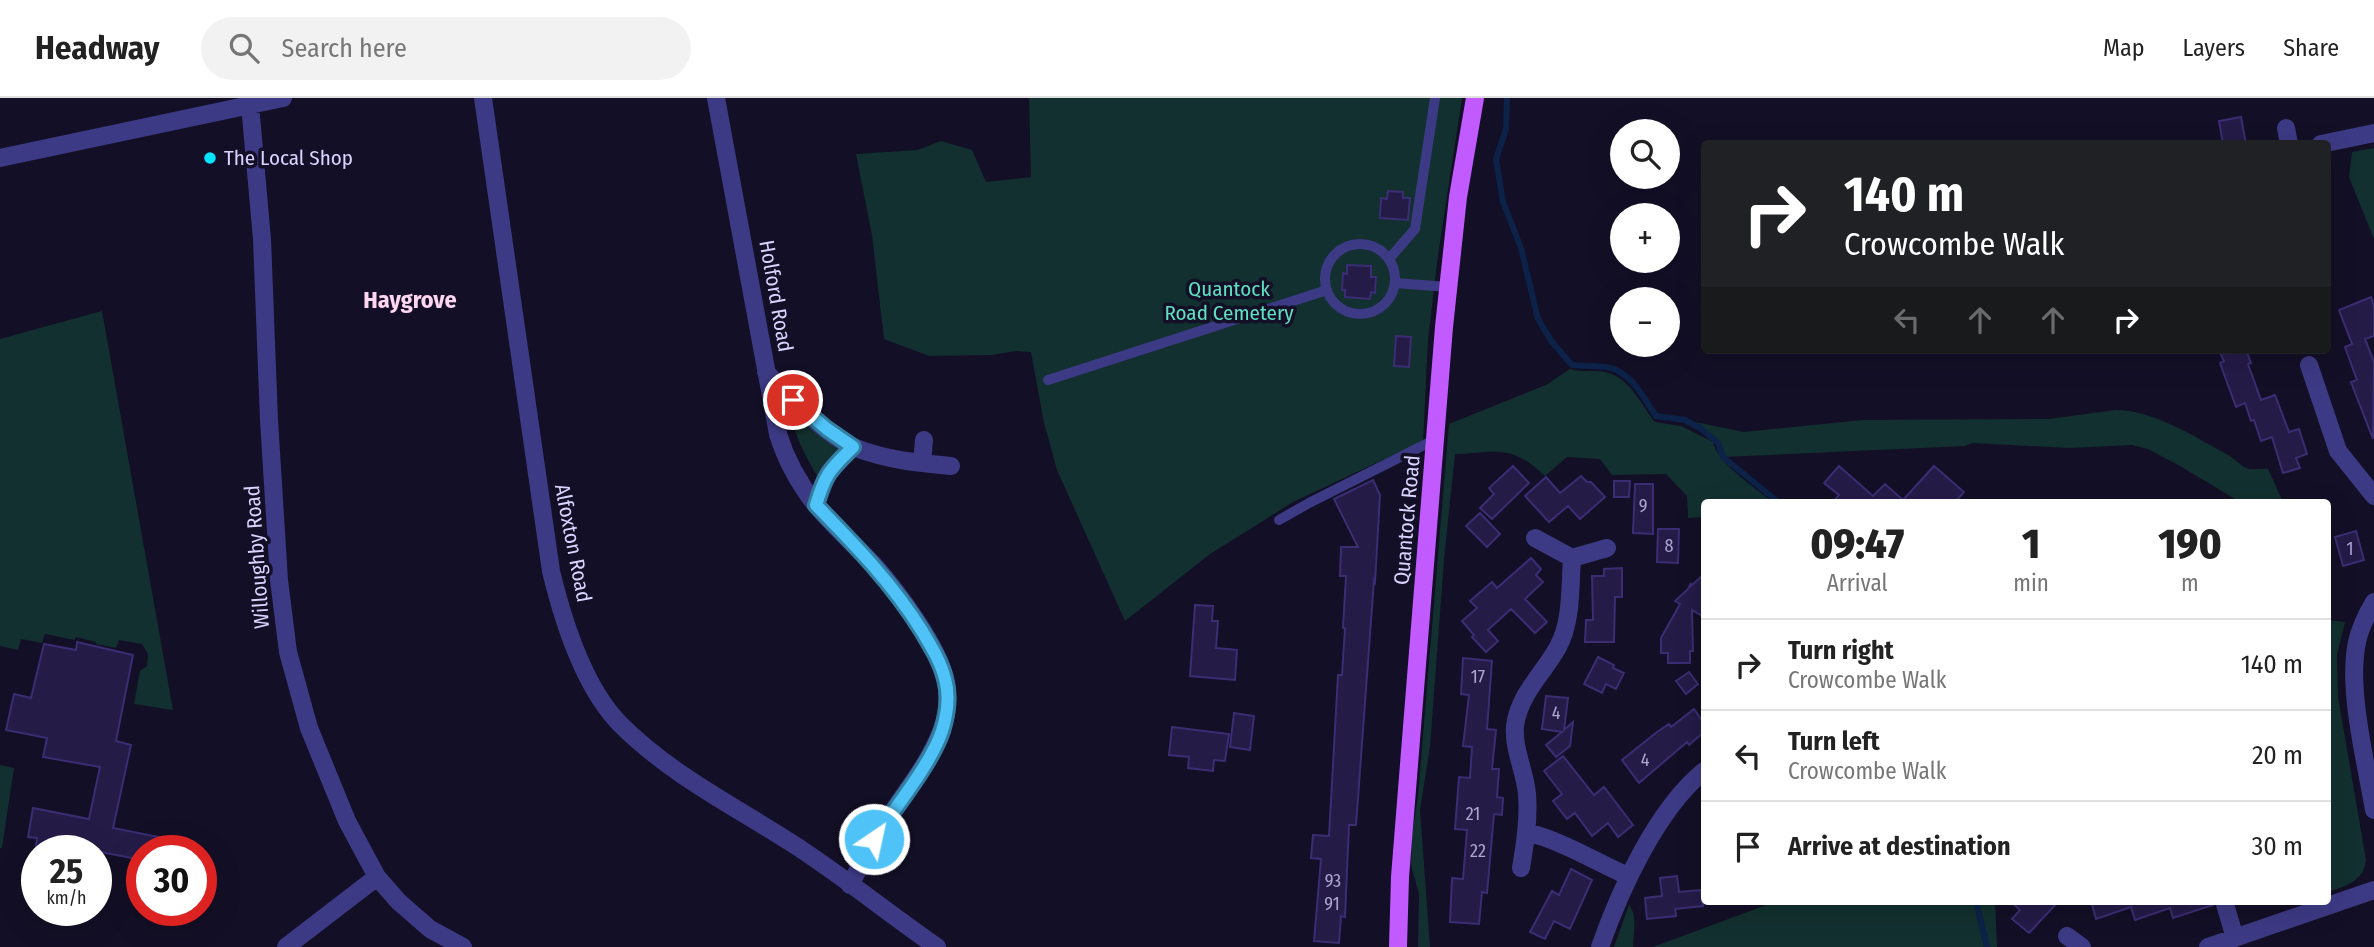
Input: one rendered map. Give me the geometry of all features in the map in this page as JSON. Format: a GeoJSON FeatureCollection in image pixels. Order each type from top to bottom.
{"type":"FeatureCollection","features":[{"type":"Feature","properties":{"kind":"main road","name":"Quantock Road"},"geometry":{"type":"LineString","coordinates":[[1398,947],[1400,877],[1448,287],[1458,197],[1475,98]]}},
{"type":"Feature","properties":{"kind":"street"},"geometry":{"type":"LineString","coordinates":[[0,158],[283,98]]}},
{"type":"Feature","properties":{"kind":"street","name":"Alfoxton Road"},"geometry":{"type":"LineString","coordinates":[[483,98],[551,571],[558,601],[577,653],[606,705],[619,723],[641,743],[677,772],[791,843],[937,947]]}},
{"type":"Feature","properties":{"kind":"street","name":"Holford Road"},"geometry":{"type":"LineString","coordinates":[[716,98],[766,372],[784,454],[797,479],[816,505],[903,600],[937,658],[946,680],[948,705],[942,733],[927,761],[874,839],[850,885]]}},
{"type":"Feature","properties":{"kind":"street","name":"Willoughby Road"},"geometry":{"type":"LineString","coordinates":[[250,105],[262,239],[279,580],[288,652],[309,728],[347,821],[377,877],[399,902],[430,929],[463,947]]}},
{"type":"Feature","properties":{"kind":"street"},"geometry":{"type":"LineString","coordinates":[[2331,142],[2374,133]]}},
{"type":"Feature","properties":{"kind":"street"},"geometry":{"type":"LineString","coordinates":[[2309,365],[2339,451],[2374,496]]}},
{"type":"Feature","properties":{"kind":"street"},"geometry":{"type":"LineString","coordinates":[[766,372],[804,410],[853,447],[883,457],[951,466]]}},
{"type":"Feature","properties":{"kind":"street"},"geometry":{"type":"LineString","coordinates":[[922,463],[924,440]]}},
{"type":"Feature","properties":{"kind":"street"},"geometry":{"type":"LineString","coordinates":[[816,505],[824,478],[853,447]]}},
{"type":"Feature","properties":{"kind":"street"},"geometry":{"type":"LineString","coordinates":[[1535,538],[1572,558],[1607,548]]}},
{"type":"Feature","properties":{"kind":"street"},"geometry":{"type":"LineString","coordinates":[[1521,868],[1526,832],[1527,793],[1515,727],[1524,697],[1559,646],[1566,626],[1572,558]]}},
{"type":"Feature","properties":{"kind":"street"},"geometry":{"type":"LineString","coordinates":[[2374,602],[2363,623],[2355,661],[2356,699],[2374,810]]}},
{"type":"Feature","properties":{"kind":"street"},"geometry":{"type":"LineString","coordinates":[[1600,947],[1628,877],[1679,794],[1701,774]]}},
{"type":"Feature","properties":{"kind":"street"},"geometry":{"type":"LineString","coordinates":[[1526,832],[1566,844],[1628,877]]}},
{"type":"Feature","properties":{"kind":"street"},"geometry":{"type":"LineString","coordinates":[[286,947],[377,877]]}},
{"type":"Feature","properties":{"kind":"street"},"geometry":{"type":"LineString","coordinates":[[2331,905],[2374,890]]}},
{"type":"Feature","properties":{"kind":"street"},"geometry":{"type":"LineString","coordinates":[[2225,905],[2235,938]]}},
{"type":"Feature","properties":{"kind":"street"},"geometry":{"type":"LineString","coordinates":[[2208,947],[2331,905]]}},
{"type":"Feature","properties":{"kind":"street"},"geometry":{"type":"LineString","coordinates":[[2067,936],[2082,947]]}},
{"type":"Feature","properties":{"kind":"lane"},"geometry":{"type":"LineString","coordinates":[[1390,259],[1415,229],[1435,98]]}},
{"type":"Feature","properties":{"kind":"lane"},"geometry":{"type":"LineString","coordinates":[[1361,244],[1382,251],[1390,259],[1395,283],[1393,293],[1386,303],[1376,310],[1353,313],[1333,300],[1325,279],[1332,258],[1340,250],[1361,244]]}},
{"type":"Feature","properties":{"kind":"lane"},"geometry":{"type":"LineString","coordinates":[[1395,283],[1448,287]]}},
{"type":"Feature","properties":{"kind":"lane"},"geometry":{"type":"LineString","coordinates":[[1048,380],[1327,290]]}},
{"type":"Feature","properties":{"kind":"lane"},"geometry":{"type":"LineString","coordinates":[[1279,520],[1437,439]]}},
{"type":"Feature","properties":{"kind":"green space","name":"Quantock Road Cemetery"},"geometry":{"type":"Polygon","coordinates":[[[1029,98],[1462,98],[1428,340],[1423,441],[1293,502],[1210,554],[1125,621],[1057,470],[1044,423],[1031,352],[929,356],[884,339],[872,235],[856,154],[918,150],[941,141],[972,150],[986,182],[1031,177],[1029,98]]]}},
{"type":"Feature","properties":{"kind":"green space"},"geometry":{"type":"Polygon","coordinates":[[[2374,148],[2374,239],[2349,177],[2352,152],[2374,148]]]}},
{"type":"Feature","properties":{"kind":"green space"},"geometry":{"type":"Polygon","coordinates":[[[102,311],[173,710],[134,704],[140,671],[147,666],[148,654],[142,644],[119,640],[116,648],[76,637],[74,640],[45,634],[42,643],[21,639],[18,650],[0,646],[0,339],[102,311]]]}},
{"type":"Feature","properties":{"kind":"green space"},"geometry":{"type":"Polygon","coordinates":[[[1570,369],[1617,376],[1630,387],[1655,422],[1681,426],[1713,442],[1729,467],[1768,499],[1701,499],[1701,517],[1688,518],[1687,496],[1666,474],[1612,475],[1600,459],[1567,457],[1545,476],[1513,454],[1455,454],[1430,747],[1420,810],[1430,947],[1418,947],[1419,894],[1411,865],[1412,835],[1418,796],[1449,424],[1546,385],[1570,369]]]}},
{"type":"Feature","properties":{"kind":"green space"},"geometry":{"type":"Polygon","coordinates":[[[790,404],[841,444],[841,452],[830,458],[819,479],[796,434],[790,404]]]}},
{"type":"Feature","properties":{"kind":"green space"},"geometry":{"type":"Polygon","coordinates":[[[2115,410],[2159,419],[2202,440],[2246,468],[2268,469],[2282,499],[2235,499],[2148,449],[2132,445],[2069,448],[1972,443],[1965,446],[1723,457],[1718,443],[1685,420],[1744,432],[1863,420],[2049,419],[2115,410]]]}},
{"type":"Feature","properties":{"kind":"green space"},"geometry":{"type":"Polygon","coordinates":[[[2331,620],[2345,622],[2337,654],[2338,697],[2366,860],[2362,873],[2347,885],[2331,891],[2331,620]]]}},
{"type":"Feature","properties":{"kind":"green space"},"geometry":{"type":"Polygon","coordinates":[[[0,765],[14,768],[2,848],[0,848],[0,765]]]}},
{"type":"Feature","properties":{"kind":"green space"},"geometry":{"type":"Polygon","coordinates":[[[1629,905],[1634,920],[1633,947],[1614,947],[1629,905]]]}},
{"type":"Feature","properties":{"kind":"green space"},"geometry":{"type":"Polygon","coordinates":[[[1766,905],[1975,905],[1984,947],[1653,947],[1766,905]]]}},
{"type":"Feature","properties":{"kind":"green space"},"geometry":{"type":"Polygon","coordinates":[[[1979,905],[1995,905],[1997,947],[1989,947],[1979,905]]]}},
{"type":"Feature","properties":{"kind":"building"},"geometry":{"type":"Polygon","coordinates":[[[2241,117],[2245,140],[2222,140],[2219,121],[2241,117]]]}},
{"type":"Feature","properties":{"kind":"building"},"geometry":{"type":"Polygon","coordinates":[[[1388,191],[1403,192],[1403,198],[1410,198],[1408,220],[1380,218],[1381,198],[1387,199],[1388,191]]]}},
{"type":"Feature","properties":{"kind":"building"},"geometry":{"type":"Polygon","coordinates":[[[1347,265],[1371,266],[1371,277],[1376,277],[1375,293],[1371,292],[1370,299],[1345,297],[1345,290],[1342,290],[1343,273],[1347,274],[1347,265]]]}},
{"type":"Feature","properties":{"kind":"building"},"geometry":{"type":"Polygon","coordinates":[[[2371,297],[2374,306],[2374,336],[2365,339],[2374,362],[2373,439],[2351,382],[2357,380],[2345,347],[2352,344],[2339,310],[2371,297]]]}},
{"type":"Feature","properties":{"kind":"building"},"geometry":{"type":"Polygon","coordinates":[[[1396,336],[1411,337],[1409,367],[1394,366],[1396,336]]]}},
{"type":"Feature","properties":{"kind":"building"},"geometry":{"type":"Polygon","coordinates":[[[2221,354],[2248,354],[2251,363],[2248,364],[2261,400],[2275,395],[2289,432],[2299,429],[2307,454],[2296,458],[2300,468],[2283,473],[2272,437],[2261,441],[2245,403],[2236,407],[2220,363],[2224,361],[2221,354]]]}},
{"type":"Feature","properties":{"kind":"building"},"geometry":{"type":"Polygon","coordinates":[[[1513,466],[1529,483],[1492,519],[1480,508],[1494,494],[1489,488],[1513,466]]]}},
{"type":"Feature","properties":{"kind":"building"},"geometry":{"type":"Polygon","coordinates":[[[1839,466],[1873,496],[1885,484],[1902,499],[1836,499],[1839,495],[1824,483],[1839,466]]]}},
{"type":"Feature","properties":{"kind":"building"},"geometry":{"type":"Polygon","coordinates":[[[1934,466],[1964,492],[1958,499],[1904,499],[1934,466]]]}},
{"type":"Feature","properties":{"kind":"building"},"geometry":{"type":"Polygon","coordinates":[[[1581,476],[1605,497],[1580,519],[1568,506],[1549,522],[1525,496],[1546,477],[1560,493],[1581,476]]]}},
{"type":"Feature","properties":{"kind":"building"},"geometry":{"type":"Polygon","coordinates":[[[1373,480],[1380,495],[1375,582],[1374,580],[1356,825],[1349,825],[1345,917],[1341,916],[1339,943],[1314,941],[1321,859],[1311,858],[1313,835],[1329,836],[1338,675],[1342,675],[1346,576],[1340,576],[1341,547],[1358,547],[1334,499],[1373,480]]]}},
{"type":"Feature","properties":{"kind":"building"},"geometry":{"type":"Polygon","coordinates":[[[1614,481],[1630,481],[1629,497],[1614,497],[1614,481]]]}},
{"type":"Feature","properties":{"kind":"building"},"geometry":{"type":"Polygon","coordinates":[[[1635,484],[1653,484],[1653,534],[1633,533],[1635,484]]]}},
{"type":"Feature","properties":{"kind":"building"},"geometry":{"type":"Polygon","coordinates":[[[1480,513],[1500,534],[1487,547],[1466,526],[1480,513]]]}},
{"type":"Feature","properties":{"kind":"building"},"geometry":{"type":"Polygon","coordinates":[[[1658,529],[1679,529],[1678,563],[1657,562],[1658,529]]]}},
{"type":"Feature","properties":{"kind":"building"},"geometry":{"type":"Polygon","coordinates":[[[2356,531],[2364,560],[2343,566],[2335,537],[2356,531]]]}},
{"type":"Feature","properties":{"kind":"building"},"geometry":{"type":"Polygon","coordinates":[[[1531,558],[1541,569],[1536,575],[1543,582],[1525,599],[1547,622],[1535,633],[1511,609],[1488,630],[1498,641],[1486,652],[1462,621],[1477,608],[1470,601],[1492,582],[1497,588],[1531,558]]]}},
{"type":"Feature","properties":{"kind":"building"},"geometry":{"type":"Polygon","coordinates":[[[1622,568],[1622,597],[1615,597],[1614,642],[1585,642],[1586,620],[1593,620],[1592,576],[1604,576],[1604,569],[1622,568]]]}},
{"type":"Feature","properties":{"kind":"building"},"geometry":{"type":"Polygon","coordinates":[[[1701,577],[1701,615],[1692,610],[1693,651],[1690,651],[1690,663],[1668,663],[1668,653],[1661,653],[1661,638],[1680,604],[1675,601],[1691,583],[1691,586],[1701,577]]]}},
{"type":"Feature","properties":{"kind":"building"},"geometry":{"type":"Polygon","coordinates":[[[1195,605],[1213,606],[1212,621],[1218,621],[1216,648],[1237,650],[1235,680],[1190,676],[1195,605]]]}},
{"type":"Feature","properties":{"kind":"building"},"geometry":{"type":"Polygon","coordinates":[[[77,642],[133,655],[116,741],[131,745],[113,828],[148,835],[126,835],[126,857],[112,854],[112,835],[28,835],[33,808],[89,819],[100,767],[43,757],[47,738],[6,730],[14,694],[31,698],[44,644],[76,650],[77,642]]]}},
{"type":"Feature","properties":{"kind":"building"},"geometry":{"type":"Polygon","coordinates":[[[1598,657],[1624,673],[1616,689],[1606,684],[1602,693],[1584,684],[1598,657]]]}},
{"type":"Feature","properties":{"kind":"building"},"geometry":{"type":"Polygon","coordinates":[[[1463,658],[1492,661],[1487,729],[1496,730],[1492,769],[1499,769],[1497,797],[1503,798],[1502,815],[1494,814],[1487,893],[1482,892],[1479,924],[1450,922],[1452,878],[1463,879],[1467,830],[1455,829],[1459,777],[1470,778],[1472,747],[1463,746],[1469,695],[1461,694],[1463,658]]]}},
{"type":"Feature","properties":{"kind":"building"},"geometry":{"type":"Polygon","coordinates":[[[1689,672],[1698,684],[1686,694],[1676,681],[1689,672]]]}},
{"type":"Feature","properties":{"kind":"building"},"geometry":{"type":"Polygon","coordinates":[[[1546,696],[1568,698],[1564,730],[1573,722],[1570,746],[1556,757],[1546,745],[1562,732],[1542,729],[1546,696]]]}},
{"type":"Feature","properties":{"kind":"building"},"geometry":{"type":"Polygon","coordinates":[[[1694,709],[1701,719],[1701,735],[1689,745],[1687,742],[1639,783],[1622,760],[1657,732],[1669,724],[1671,727],[1694,709]]]}},
{"type":"Feature","properties":{"kind":"building"},"geometry":{"type":"Polygon","coordinates":[[[1234,713],[1254,716],[1250,750],[1230,747],[1234,713]]]}},
{"type":"Feature","properties":{"kind":"building"},"geometry":{"type":"Polygon","coordinates":[[[1172,727],[1229,734],[1225,761],[1214,760],[1213,771],[1188,768],[1189,757],[1169,755],[1172,727]]]}},
{"type":"Feature","properties":{"kind":"building"},"geometry":{"type":"Polygon","coordinates":[[[1563,756],[1594,795],[1604,787],[1633,825],[1618,837],[1608,823],[1592,836],[1575,813],[1567,819],[1553,801],[1562,794],[1544,771],[1563,756]]]}},
{"type":"Feature","properties":{"kind":"building"},"geometry":{"type":"Polygon","coordinates":[[[1571,869],[1592,880],[1570,929],[1554,921],[1545,939],[1530,932],[1552,891],[1559,895],[1571,869]]]}},
{"type":"Feature","properties":{"kind":"building"},"geometry":{"type":"Polygon","coordinates":[[[1677,876],[1679,892],[1701,890],[1703,906],[1675,909],[1676,916],[1647,919],[1645,898],[1662,896],[1660,878],[1677,876]]]}},
{"type":"Feature","properties":{"kind":"building"},"geometry":{"type":"Polygon","coordinates":[[[2014,905],[2055,905],[2029,933],[2012,919],[2020,910],[2014,905]]]}},
{"type":"Feature","properties":{"kind":"building"},"geometry":{"type":"Polygon","coordinates":[[[2092,905],[2213,905],[2173,918],[2170,908],[2135,920],[2131,907],[2096,919],[2092,905]]]}},
{"type":"Feature","properties":{"kind":"waterway"},"geometry":{"type":"LineString","coordinates":[[1507,98],[1506,129],[1496,159],[1503,202],[1521,248],[1538,319],[1552,342],[1572,365],[1606,367],[1622,373],[1636,386],[1656,416],[1685,420],[1700,428],[1718,443],[1723,457],[1774,499]]}},
{"type":"Feature","properties":{"kind":"waterway"},"geometry":{"type":"LineString","coordinates":[[1977,905],[1987,947]]}},
{"type":"Feature","properties":{"kind":"place","name":"The Local Shop"},"geometry":{"type":"Point","coordinates":[210,158]}},
{"type":"Feature","properties":{"kind":"district","name":"Haygrove"},"geometry":{"type":"Point","coordinates":[410,300]}},
{"type":"Feature","properties":{"kind":"route"},"geometry":{"type":"LineString","coordinates":[[793,400],[853,447],[824,478],[816,505],[903,600],[937,658],[946,680],[948,705],[942,733],[927,761],[874,839]]}}]}
